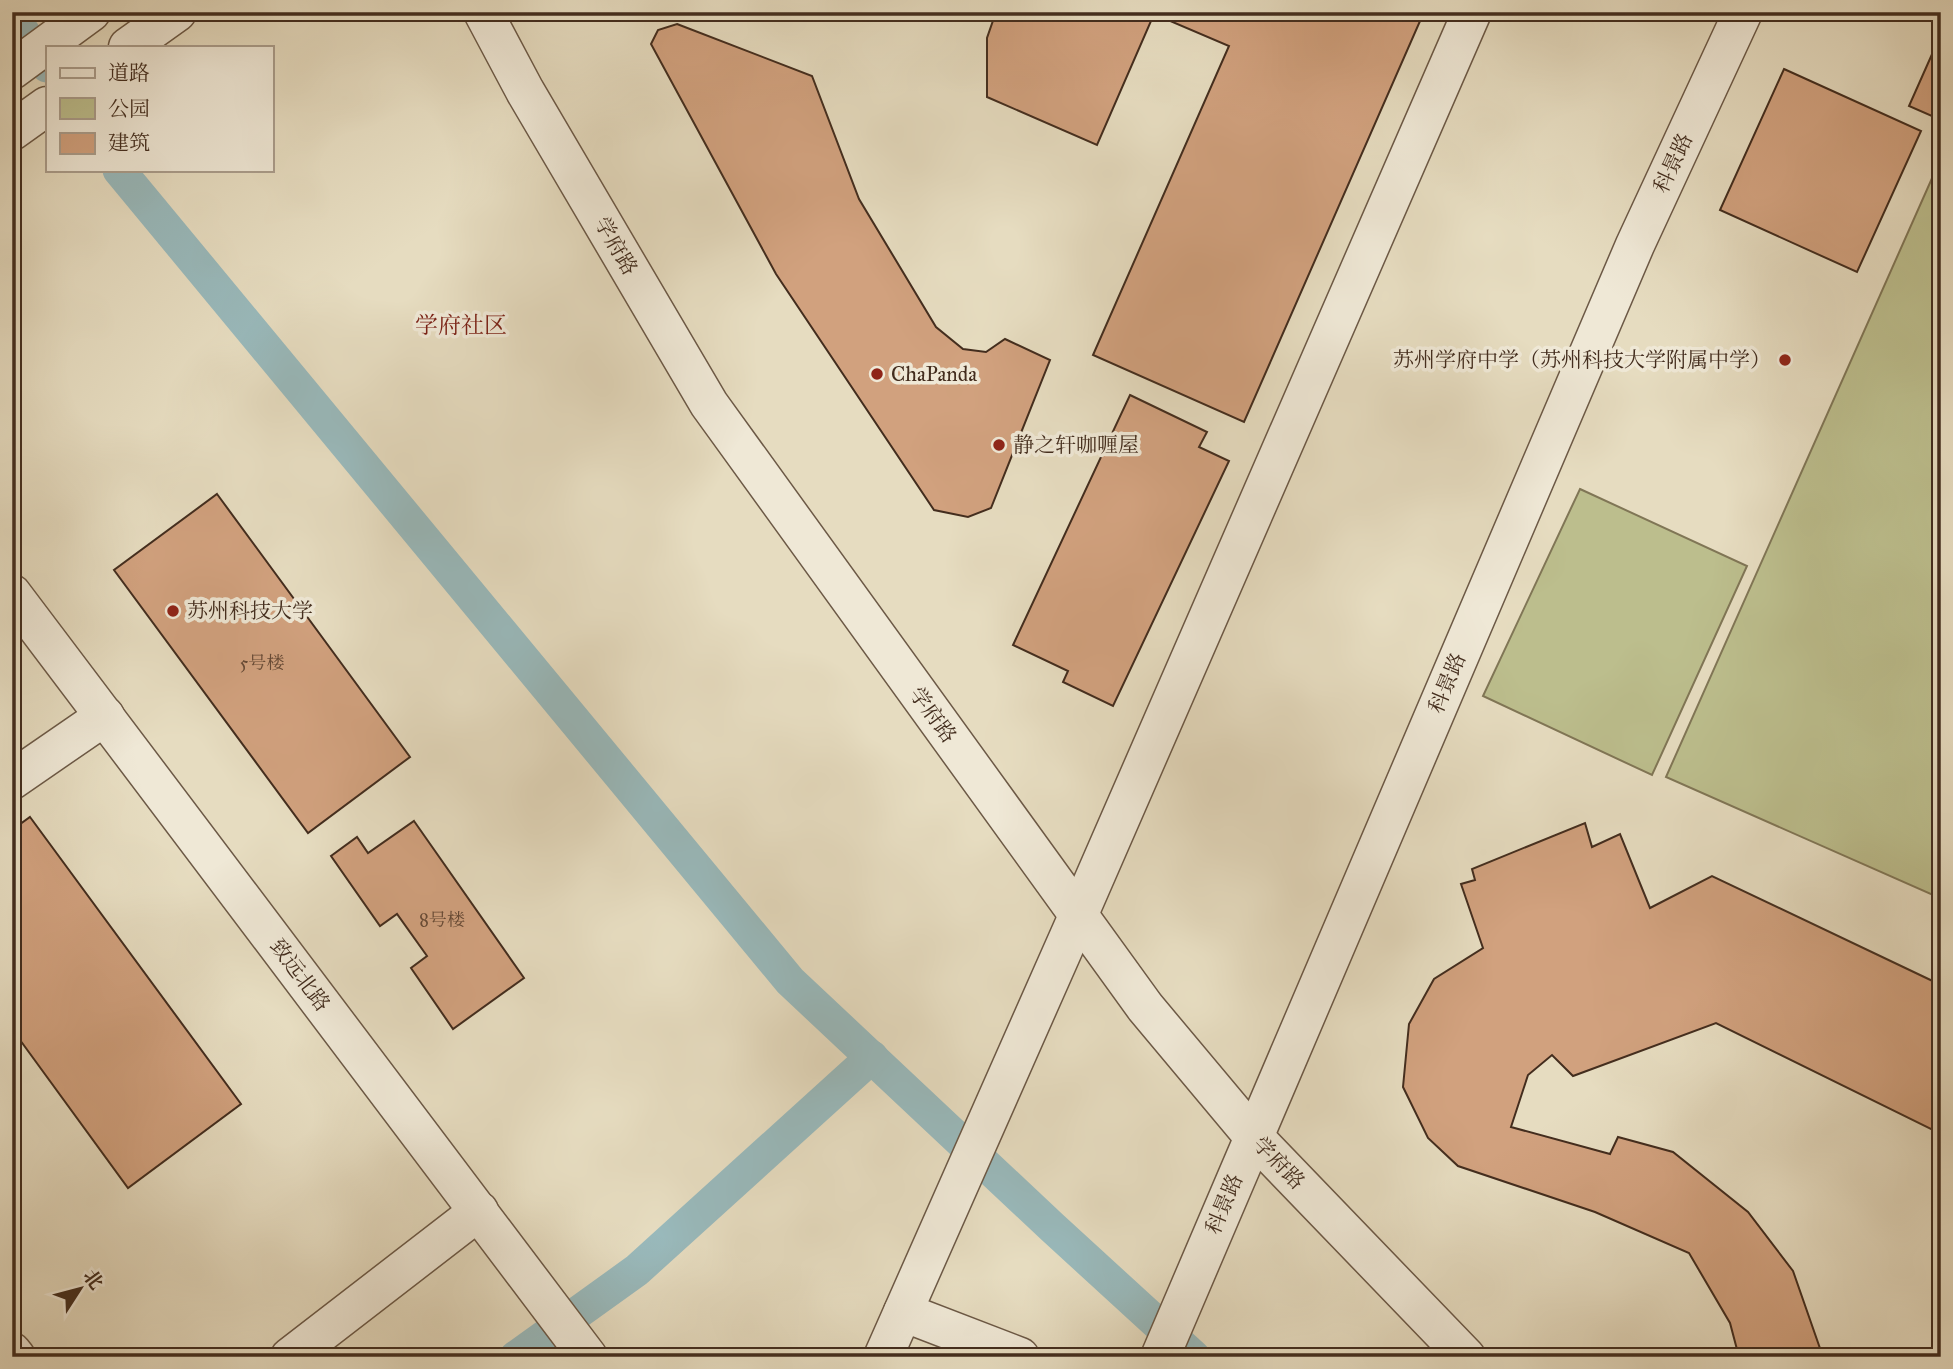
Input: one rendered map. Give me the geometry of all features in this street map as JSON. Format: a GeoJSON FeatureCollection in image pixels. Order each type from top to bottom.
{"type":"FeatureCollection","features":[{"type":"Feature","properties":{"kind":"street"},"geometry":{"type":"LineString","coordinates":[[12,70],[91,12]]}},
{"type":"Feature","properties":{"kind":"street","name":"学府路"},"geometry":{"type":"LineString","coordinates":[[483,12],[525,91],[709,404],[1078,916],[1145,1007],[1253,1136],[1466,1357]]}},
{"type":"Feature","properties":{"kind":"street"},"geometry":{"type":"LineString","coordinates":[[883,1357],[1472,12]]}},
{"type":"Feature","properties":{"kind":"street","name":"科景路"},"geometry":{"type":"LineString","coordinates":[[1160,1357],[1635,245],[1743,12]]}},
{"type":"Feature","properties":{"kind":"street"},"geometry":{"type":"LineString","coordinates":[[12,131],[46,107]]}},
{"type":"Feature","properties":{"kind":"street","name":"致远北路"},"geometry":{"type":"LineString","coordinates":[[12,594],[588,1357]]}},
{"type":"Feature","properties":{"kind":"street"},"geometry":{"type":"LineString","coordinates":[[12,780],[105,716]]}},
{"type":"Feature","properties":{"kind":"street"},"geometry":{"type":"LineString","coordinates":[[290,1357],[479,1211]]}},
{"type":"Feature","properties":{"kind":"street"},"geometry":{"type":"LineString","coordinates":[[902,1312],[1020,1357]]}},
{"type":"Feature","properties":{"kind":"street"},"geometry":{"type":"LineString","coordinates":[[12,1352],[16,1357]]}},
{"type":"Feature","properties":{"kind":"green space"},"geometry":{"type":"Polygon","coordinates":[[[1941,158],[1941,878],[1933,895],[1666,777],[1941,158]]]}},
{"type":"Feature","properties":{"kind":"green space"},"geometry":{"type":"Polygon","coordinates":[[[1580,489],[1747,566],[1652,775],[1483,696],[1580,489]]]}},
{"type":"Feature","properties":{"kind":"building"},"geometry":{"type":"Polygon","coordinates":[[[996,12],[1424,12],[1244,422],[1093,355],[1229,46],[1154,14],[1097,145],[987,97],[987,38],[996,12]]]}},
{"type":"Feature","properties":{"kind":"building"},"geometry":{"type":"Polygon","coordinates":[[[677,24],[812,76],[859,199],[936,327],[963,349],[986,352],[1005,339],[1050,360],[991,508],[968,517],[934,510],[776,274],[651,44],[658,30],[677,24]]]}},
{"type":"Feature","properties":{"kind":"building"},"geometry":{"type":"Polygon","coordinates":[[[1941,34],[1941,120],[1909,106],[1941,34]]]}},
{"type":"Feature","properties":{"kind":"building"},"geometry":{"type":"Polygon","coordinates":[[[1784,69],[1921,131],[1857,272],[1720,210],[1784,69]]]}},
{"type":"Feature","properties":{"kind":"building"},"geometry":{"type":"Polygon","coordinates":[[[1130,395],[1207,432],[1199,447],[1229,461],[1113,706],[1063,682],[1068,671],[1013,645],[1130,395]]]}},
{"type":"Feature","properties":{"kind":"building"},"geometry":{"type":"Polygon","coordinates":[[[217,494],[410,757],[308,833],[114,570],[217,494]]]}},
{"type":"Feature","properties":{"kind":"building"},"geometry":{"type":"Polygon","coordinates":[[[30,817],[241,1104],[128,1188],[12,1029],[12,830],[30,817]]]}},
{"type":"Feature","properties":{"kind":"building"},"geometry":{"type":"Polygon","coordinates":[[[414,821],[524,978],[453,1029],[411,968],[427,956],[397,914],[380,926],[331,856],[357,837],[368,853],[414,821]]]}},
{"type":"Feature","properties":{"kind":"building"},"geometry":{"type":"Polygon","coordinates":[[[1585,823],[1592,847],[1620,834],[1650,908],[1712,876],[1941,985],[1941,1134],[1716,1023],[1573,1076],[1552,1055],[1528,1075],[1511,1127],[1610,1154],[1618,1137],[1673,1152],[1748,1212],[1793,1271],[1823,1357],[1739,1357],[1730,1323],[1689,1253],[1595,1212],[1458,1166],[1428,1138],[1403,1087],[1409,1024],[1434,979],[1483,948],[1461,884],[1475,880],[1472,869],[1585,823]]]}},
{"type":"Feature","properties":{"kind":"waterway"},"geometry":{"type":"LineString","coordinates":[[12,16],[46,65]]}},
{"type":"Feature","properties":{"kind":"waterway"},"geometry":{"type":"LineString","coordinates":[[121,172],[790,981],[1194,1357]]}},
{"type":"Feature","properties":{"kind":"waterway"},"geometry":{"type":"LineString","coordinates":[[516,1357],[637,1270],[872,1057]]}},
{"type":"Feature","properties":{"kind":"place","name":"苏州学府中学（苏州科技大学附属中学）"},"geometry":{"type":"Point","coordinates":[1785,360]}},
{"type":"Feature","properties":{"kind":"place","name":"ChaPanda"},"geometry":{"type":"Point","coordinates":[877,374]}},
{"type":"Feature","properties":{"kind":"place","name":"静之轩咖喱屋"},"geometry":{"type":"Point","coordinates":[999,445]}},
{"type":"Feature","properties":{"kind":"place","name":"苏州科技大学"},"geometry":{"type":"Point","coordinates":[173,611]}},
{"type":"Feature","properties":{"kind":"district","name":"学府社区"},"geometry":{"type":"Point","coordinates":[461,325]}}]}
